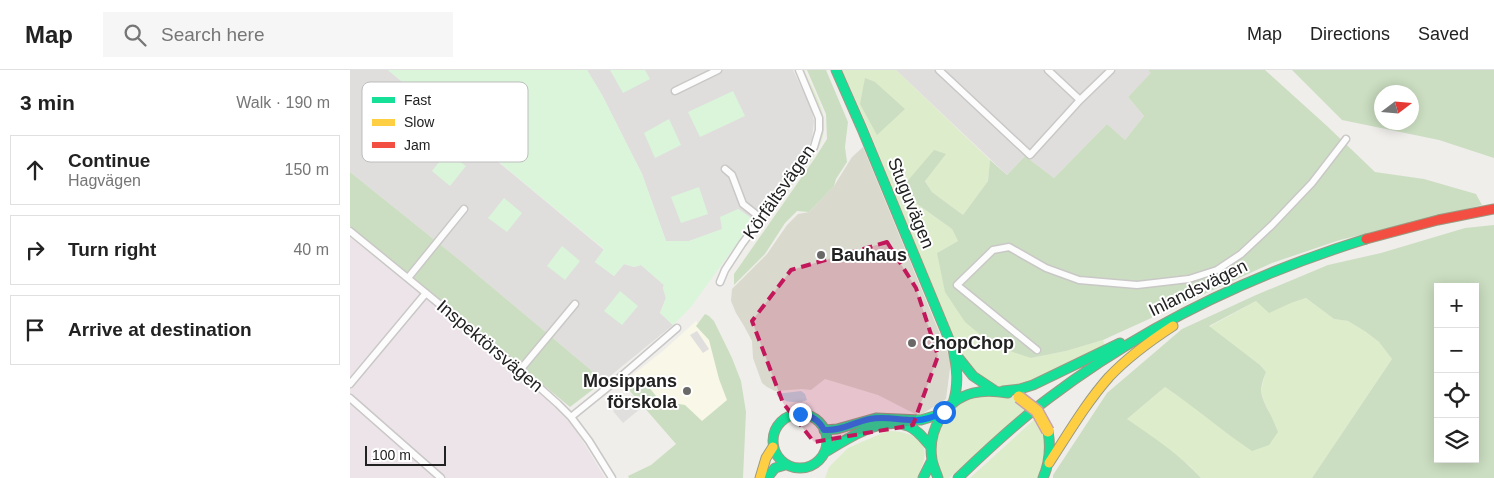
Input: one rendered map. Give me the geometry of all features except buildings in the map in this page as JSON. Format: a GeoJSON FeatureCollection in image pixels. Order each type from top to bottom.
{"type":"FeatureCollection","features":[{"type":"Feature","properties":{"kind":"main road","name":"Stuguvägen"},"geometry":{"type":"LineString","coordinates":[[836,70],[953,349],[968,372],[981,382],[998,390]]}},
{"type":"Feature","properties":{"kind":"main road","name":"Inlandsvägen"},"geometry":{"type":"LineString","coordinates":[[958,478],[1024,418],[1079,376],[1154,329],[1194,308],[1289,264],[1344,244],[1438,220],[1494,209]]}},
{"type":"Feature","properties":{"kind":"main road","name":"Inlandsvägen"},"geometry":{"type":"LineString","coordinates":[[964,478],[983,458],[1025,422],[1081,381],[1147,338],[1220,300],[1278,275],[1346,250],[1456,223],[1494,217]]}},
{"type":"Feature","properties":{"kind":"main road"},"geometry":{"type":"LineString","coordinates":[[938,478],[932,460],[933,432],[944,412],[953,403],[972,393],[1020,389],[1194,308]]}},
{"type":"Feature","properties":{"kind":"main road"},"geometry":{"type":"LineString","coordinates":[[1043,478],[1049,463],[1093,397],[1110,377],[1127,360],[1184,318]]}},
{"type":"Feature","properties":{"kind":"main road","name":"Stuguvägen"},"geometry":{"type":"LineString","coordinates":[[953,349],[958,374],[958,383],[953,403]]}},
{"type":"Feature","properties":{"kind":"main road"},"geometry":{"type":"LineString","coordinates":[[998,390],[1019,397],[1037,411],[1048,431],[1049,463]]}},
{"type":"Feature","properties":{"kind":"main road"},"geometry":{"type":"LineString","coordinates":[[824,430],[842,429],[869,419],[887,417],[914,420],[932,417],[944,412]]}},
{"type":"Feature","properties":{"kind":"main road"},"geometry":{"type":"LineString","coordinates":[[800,414],[809,416],[816,419],[824,430],[827,443],[819,462],[809,467],[798,469],[785,465],[776,456],[773,447],[773,435],[776,427],[783,419],[800,414]]}},
{"type":"Feature","properties":{"kind":"main road"},"geometry":{"type":"LineString","coordinates":[[824,453],[868,428],[896,424],[913,429],[927,440],[931,447]]}},
{"type":"Feature","properties":{"kind":"main road"},"geometry":{"type":"LineString","coordinates":[[760,478],[766,458],[773,447]]}},
{"type":"Feature","properties":{"kind":"main road"},"geometry":{"type":"LineString","coordinates":[[923,478],[932,460]]}},
{"type":"Feature","properties":{"kind":"main road"},"geometry":{"type":"LineString","coordinates":[[767,478],[776,468],[785,465]]}},
{"type":"Feature","properties":{"kind":"street"},"geometry":{"type":"LineString","coordinates":[[675,91],[718,70]]}},
{"type":"Feature","properties":{"kind":"street","name":"Körfältsvägen"},"geometry":{"type":"LineString","coordinates":[[720,282],[725,270],[814,147],[819,130],[819,118],[799,70]]}},
{"type":"Feature","properties":{"kind":"street"},"geometry":{"type":"LineString","coordinates":[[939,70],[1030,155],[1080,100],[1111,70]]}},
{"type":"Feature","properties":{"kind":"street"},"geometry":{"type":"LineString","coordinates":[[1048,70],[1080,100]]}},
{"type":"Feature","properties":{"kind":"street"},"geometry":{"type":"LineString","coordinates":[[1037,350],[957,286],[993,250],[1009,247],[1046,268],[1079,280],[1137,285],[1189,279],[1217,270],[1241,254],[1312,183],[1346,139]]}},
{"type":"Feature","properties":{"kind":"street"},"geometry":{"type":"LineString","coordinates":[[725,168],[732,175],[743,204],[762,219]]}},
{"type":"Feature","properties":{"kind":"street"},"geometry":{"type":"LineString","coordinates":[[408,278],[464,209]]}},
{"type":"Feature","properties":{"kind":"street","name":"Inspektörsvägen"},"geometry":{"type":"LineString","coordinates":[[350,231],[520,370],[571,417],[594,448],[612,478]]}},
{"type":"Feature","properties":{"kind":"street"},"geometry":{"type":"LineString","coordinates":[[350,384],[426,293]]}},
{"type":"Feature","properties":{"kind":"street"},"geometry":{"type":"LineString","coordinates":[[520,370],[575,304]]}},
{"type":"Feature","properties":{"kind":"street"},"geometry":{"type":"LineString","coordinates":[[571,417],[677,328]]}},
{"type":"Feature","properties":{"kind":"street"},"geometry":{"type":"LineString","coordinates":[[350,398],[441,478]]}},
{"type":"Feature","properties":{"kind":"highlighted area"},"geometry":{"type":"Polygon","coordinates":[[[887,242],[916,288],[938,356],[913,425],[814,442],[783,403],[752,321],[791,270],[887,242]]]}},
{"type":"Feature","properties":{"kind":"shaded area"},"geometry":{"type":"Polygon","coordinates":[[[350,70],[388,70],[402,82],[362,82],[362,162],[498,162],[604,250],[595,262],[614,276],[624,264],[634,267],[641,265],[664,285],[666,298],[660,313],[673,325],[604,381],[462,262],[350,172],[350,70]]]}},
{"type":"Feature","properties":{"kind":"shaded area"},"geometry":{"type":"Polygon","coordinates":[[[587,70],[793,70],[811,108],[814,121],[812,138],[809,146],[754,220],[738,209],[723,229],[689,241],[666,241],[642,174],[602,95],[587,70]]]}},
{"type":"Feature","properties":{"kind":"shaded area"},"geometry":{"type":"Polygon","coordinates":[[[896,70],[1148,70],[1152,73],[1128,97],[1144,116],[1125,140],[1107,124],[1054,178],[1025,156],[1007,175],[896,70]]]}},
{"type":"Feature","properties":{"kind":"shaded area"},"geometry":{"type":"Polygon","coordinates":[[[863,147],[951,361],[946,399],[919,416],[878,395],[825,379],[811,390],[775,391],[767,387],[762,383],[753,358],[752,341],[731,301],[732,289],[767,254],[787,225],[798,214],[809,212],[834,186],[852,157],[863,147]]]}},
{"type":"Feature","properties":{"kind":"shaded area"},"geometry":{"type":"Polygon","coordinates":[[[350,237],[534,386],[574,427],[605,478],[350,478],[350,237]]]}},
{"type":"Feature","properties":{"kind":"shaded area","name":"Mosippans förskola"},"geometry":{"type":"Polygon","coordinates":[[[696,321],[710,340],[736,405],[686,440],[630,377],[696,321]]]}},
{"type":"Feature","properties":{"kind":"shaded area"},"geometry":{"type":"Polygon","coordinates":[[[697,331],[709,349],[703,353],[690,335],[697,331]]]}},
{"type":"Feature","properties":{"kind":"shaded area"},"geometry":{"type":"Polygon","coordinates":[[[632,395],[641,408],[623,423],[613,411],[632,395]]]}},
{"type":"Feature","properties":{"kind":"green space"},"geometry":{"type":"Polygon","coordinates":[[[388,70],[587,70],[602,95],[642,174],[666,241],[689,241],[722,229],[720,217],[738,209],[754,220],[691,307],[673,325],[660,313],[666,298],[664,285],[641,265],[634,267],[624,264],[614,276],[595,262],[604,249],[499,162],[528,162],[528,82],[402,82],[388,70]]]}},
{"type":"Feature","properties":{"kind":"green space"},"geometry":{"type":"Polygon","coordinates":[[[610,70],[645,70],[650,79],[623,93],[610,70]]]}},
{"type":"Feature","properties":{"kind":"green space"},"geometry":{"type":"Polygon","coordinates":[[[802,70],[804,70],[819,102],[823,116],[824,131],[818,150],[788,191],[815,148],[821,130],[822,120],[802,70]]]}},
{"type":"Feature","properties":{"kind":"green space"},"geometry":{"type":"Polygon","coordinates":[[[807,70],[826,70],[848,122],[845,147],[847,162],[836,179],[834,186],[809,212],[797,211],[785,223],[765,254],[734,285],[734,274],[827,139],[826,114],[807,70]]]}},
{"type":"Feature","properties":{"kind":"green space"},"geometry":{"type":"Polygon","coordinates":[[[842,70],[896,70],[990,160],[988,181],[963,215],[932,192],[925,180],[945,155],[899,191],[952,229],[958,241],[937,253],[1031,358],[1066,351],[1103,340],[1105,345],[1033,382],[997,387],[989,385],[973,374],[955,343],[867,125],[842,70]]]}},
{"type":"Feature","properties":{"kind":"green space"},"geometry":{"type":"Polygon","coordinates":[[[1148,70],[1265,70],[1375,172],[1424,179],[1476,194],[1482,205],[1340,240],[1272,263],[1103,340],[1066,351],[1031,358],[988,341],[965,322],[945,292],[937,253],[958,241],[952,229],[899,191],[934,150],[946,154],[925,181],[932,192],[963,215],[988,181],[990,160],[1007,175],[1025,156],[1054,178],[1107,124],[1125,140],[1144,116],[1128,97],[1151,73],[1148,70]]]}},
{"type":"Feature","properties":{"kind":"green space"},"geometry":{"type":"Polygon","coordinates":[[[1292,70],[1494,70],[1494,158],[1439,140],[1390,130],[1419,130],[1419,85],[1374,85],[1374,127],[1342,120],[1292,70]]]}},
{"type":"Feature","properties":{"kind":"green space"},"geometry":{"type":"Polygon","coordinates":[[[865,78],[875,82],[905,109],[877,135],[860,104],[865,78]]]}},
{"type":"Feature","properties":{"kind":"green space"},"geometry":{"type":"Polygon","coordinates":[[[733,91],[745,116],[700,137],[688,112],[733,91]]]}},
{"type":"Feature","properties":{"kind":"green space"},"geometry":{"type":"Polygon","coordinates":[[[669,119],[681,145],[655,158],[644,133],[669,119]]]}},
{"type":"Feature","properties":{"kind":"green space"},"geometry":{"type":"Polygon","coordinates":[[[439,162],[461,162],[466,166],[450,186],[432,171],[439,162]]]}},
{"type":"Feature","properties":{"kind":"green space"},"geometry":{"type":"Polygon","coordinates":[[[350,172],[462,262],[604,381],[570,407],[350,226],[350,172]]]}},
{"type":"Feature","properties":{"kind":"green space"},"geometry":{"type":"Polygon","coordinates":[[[699,187],[708,214],[681,223],[671,197],[699,187]]]}},
{"type":"Feature","properties":{"kind":"green space"},"geometry":{"type":"Polygon","coordinates":[[[504,198],[522,213],[507,232],[488,218],[504,198]]]}},
{"type":"Feature","properties":{"kind":"green space"},"geometry":{"type":"Polygon","coordinates":[[[1494,225],[1494,478],[1312,478],[1392,359],[1379,342],[1366,332],[1348,321],[1334,319],[1306,298],[1269,313],[1256,301],[1209,326],[1260,365],[1266,372],[1261,388],[1262,396],[1278,432],[1269,445],[1252,451],[1165,387],[1127,419],[1175,454],[1201,478],[1053,478],[1053,475],[1107,393],[1182,329],[1328,265],[1381,253],[1465,228],[1494,225]]]}},
{"type":"Feature","properties":{"kind":"green space"},"geometry":{"type":"Polygon","coordinates":[[[562,246],[580,261],[565,280],[547,266],[562,246]]]}},
{"type":"Feature","properties":{"kind":"green space"},"geometry":{"type":"Polygon","coordinates":[[[620,291],[638,306],[622,325],[604,311],[620,291]]]}},
{"type":"Feature","properties":{"kind":"green space"},"geometry":{"type":"Polygon","coordinates":[[[1306,298],[1334,319],[1348,321],[1366,332],[1379,342],[1392,359],[1312,478],[1201,478],[1191,467],[1127,419],[1165,387],[1232,437],[1269,411],[1262,392],[1266,372],[1260,365],[1209,327],[1256,301],[1291,303],[1306,298]]]}},
{"type":"Feature","properties":{"kind":"green space"},"geometry":{"type":"Polygon","coordinates":[[[705,314],[714,321],[741,381],[746,412],[743,478],[629,478],[628,476],[651,465],[676,444],[629,390],[644,381],[660,401],[685,405],[702,421],[727,400],[719,379],[709,340],[696,326],[705,314]]]}},
{"type":"Feature","properties":{"kind":"green space"},"geometry":{"type":"Polygon","coordinates":[[[972,395],[1006,395],[1015,398],[1029,408],[949,478],[942,478],[934,449],[944,416],[972,395]]]}},
{"type":"Feature","properties":{"kind":"green space"},"geometry":{"type":"Polygon","coordinates":[[[1037,417],[1041,425],[1047,450],[1039,478],[970,478],[1037,417]]]}},
{"type":"Feature","properties":{"kind":"green space"},"geometry":{"type":"Polygon","coordinates":[[[887,431],[903,432],[921,442],[925,454],[917,478],[825,478],[829,467],[848,448],[887,431]]]}},
{"type":"Feature","properties":{"kind":"water"},"geometry":{"type":"Polygon","coordinates":[[[801,391],[805,394],[807,400],[790,402],[776,394],[801,391]]]}},
{"type":"Feature","properties":{"kind":"traffic: fast"},"geometry":{"type":"LineString","coordinates":[[836,70],[953,349],[957,376],[953,403]]}},
{"type":"Feature","properties":{"kind":"traffic: fast"},"geometry":{"type":"LineString","coordinates":[[958,478],[1037,407],[1085,372],[1161,325],[1282,268],[1366,239]]}},
{"type":"Feature","properties":{"kind":"traffic: fast"},"geometry":{"type":"LineString","coordinates":[[1003,391],[1033,385],[1120,343]]}},
{"type":"Feature","properties":{"kind":"traffic: fast"},"geometry":{"type":"LineString","coordinates":[[957,356],[973,376],[994,390]]}},
{"type":"Feature","properties":{"kind":"traffic: fast"},"geometry":{"type":"LineString","coordinates":[[938,478],[932,460],[932,438],[935,428],[946,410],[954,402],[973,393],[982,391],[1008,393]]}},
{"type":"Feature","properties":{"kind":"traffic: fast"},"geometry":{"type":"LineString","coordinates":[[824,430],[837,429],[876,418],[921,420],[944,413]]}},
{"type":"Feature","properties":{"kind":"traffic: fast"},"geometry":{"type":"LineString","coordinates":[[795,414],[805,414],[815,418],[823,426],[827,441],[823,456],[815,464],[805,468],[795,468],[785,464],[777,456],[773,446],[773,436],[777,426],[785,418],[795,414]]}},
{"type":"Feature","properties":{"kind":"traffic: fast"},"geometry":{"type":"LineString","coordinates":[[824,453],[853,436],[875,426],[887,424],[898,424],[912,428],[931,447]]}},
{"type":"Feature","properties":{"kind":"traffic: fast"},"geometry":{"type":"LineString","coordinates":[[1043,478],[1049,455],[1048,431]]}},
{"type":"Feature","properties":{"kind":"traffic: fast"},"geometry":{"type":"LineString","coordinates":[[923,478],[932,460]]}},
{"type":"Feature","properties":{"kind":"traffic: fast"},"geometry":{"type":"LineString","coordinates":[[767,478],[775,468],[785,465]]}},
{"type":"Feature","properties":{"kind":"traffic: slow"},"geometry":{"type":"LineString","coordinates":[[1049,463],[1085,408],[1109,377],[1139,350],[1173,326]]}},
{"type":"Feature","properties":{"kind":"traffic: slow"},"geometry":{"type":"LineString","coordinates":[[1019,397],[1037,411],[1048,431]]}},
{"type":"Feature","properties":{"kind":"traffic: slow"},"geometry":{"type":"LineString","coordinates":[[760,478],[766,458],[773,447]]}},
{"type":"Feature","properties":{"kind":"traffic: jam"},"geometry":{"type":"LineString","coordinates":[[1366,239],[1438,220],[1494,209]]}},
{"type":"Feature","properties":{"kind":"place","name":"Bauhaus"},"geometry":{"type":"Point","coordinates":[821,255]}},
{"type":"Feature","properties":{"kind":"place","name":"ChopChop"},"geometry":{"type":"Point","coordinates":[912,343]}},
{"type":"Feature","properties":{"kind":"place","name":"Mosippans förskola"},"geometry":{"type":"Point","coordinates":[687,391]}},
{"type":"Feature","properties":{"kind":"route"},"geometry":{"type":"LineString","coordinates":[[800,414],[816,419],[824,430],[832,430],[842,429],[869,419],[887,417],[914,420],[932,417],[944,412]]}}]}
